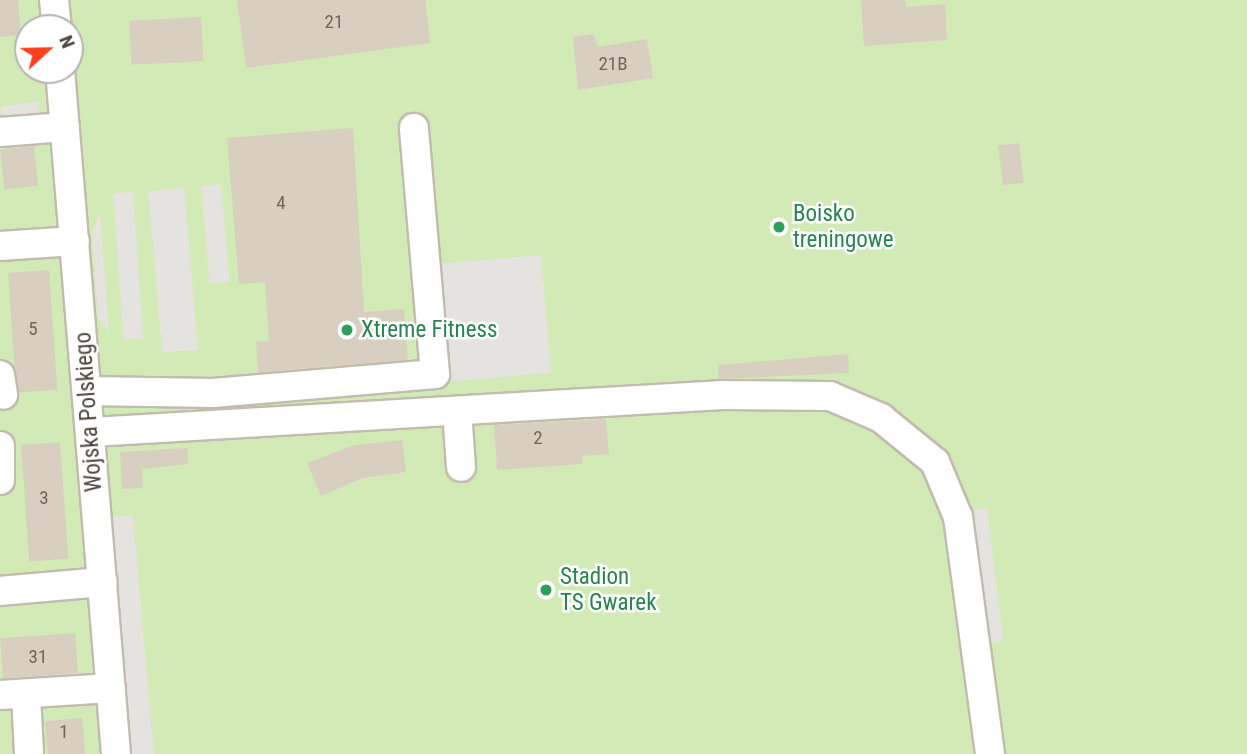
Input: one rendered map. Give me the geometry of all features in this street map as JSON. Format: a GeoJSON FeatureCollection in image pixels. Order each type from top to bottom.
{"type":"FeatureCollection","features":[{"type":"Feature","properties":{"kind":"street","name":"Wojska Polskiego"},"geometry":{"type":"LineString","coordinates":[[62,84],[116,754]]}},
{"type":"Feature","properties":{"kind":"street"},"geometry":{"type":"LineString","coordinates":[[0,132],[65,127]]}},
{"type":"Feature","properties":{"kind":"street"},"geometry":{"type":"LineString","coordinates":[[88,391],[213,393],[435,374],[414,128]]}},
{"type":"Feature","properties":{"kind":"street"},"geometry":{"type":"LineString","coordinates":[[0,246],[75,241]]}},
{"type":"Feature","properties":{"kind":"street"},"geometry":{"type":"LineString","coordinates":[[92,432],[723,395],[830,396],[881,418],[935,462],[958,517],[990,754]]}},
{"type":"Feature","properties":{"kind":"street"},"geometry":{"type":"LineString","coordinates":[[457,411],[461,467]]}},
{"type":"Feature","properties":{"kind":"street"},"geometry":{"type":"LineString","coordinates":[[0,446],[0,480]]}},
{"type":"Feature","properties":{"kind":"street"},"geometry":{"type":"LineString","coordinates":[[0,591],[103,582]]}},
{"type":"Feature","properties":{"kind":"street"},"geometry":{"type":"LineString","coordinates":[[29,754],[13,695],[111,688]]}},
{"type":"Feature","properties":{"kind":"green space"},"geometry":{"type":"Polygon","coordinates":[[[0,0],[1247,0],[1247,754],[0,754],[0,0]]]}},
{"type":"Feature","properties":{"kind":"shaded area"},"geometry":{"type":"Polygon","coordinates":[[[38,101],[41,120],[3,126],[0,107],[38,101]]]}},
{"type":"Feature","properties":{"kind":"shaded area"},"geometry":{"type":"Polygon","coordinates":[[[221,184],[230,282],[210,283],[201,186],[221,184]]]}},
{"type":"Feature","properties":{"kind":"shaded area"},"geometry":{"type":"Polygon","coordinates":[[[184,188],[198,349],[162,353],[148,191],[184,188]]]}},
{"type":"Feature","properties":{"kind":"shaded area"},"geometry":{"type":"Polygon","coordinates":[[[133,192],[143,339],[123,340],[113,193],[133,192]]]}},
{"type":"Feature","properties":{"kind":"shaded area"},"geometry":{"type":"Polygon","coordinates":[[[100,213],[109,332],[98,318],[92,232],[100,213]]]}},
{"type":"Feature","properties":{"kind":"shaded area"},"geometry":{"type":"Polygon","coordinates":[[[541,255],[551,373],[448,382],[437,264],[541,255]]]}},
{"type":"Feature","properties":{"kind":"shaded area"},"geometry":{"type":"Polygon","coordinates":[[[987,508],[1003,641],[983,643],[967,510],[987,508]]]}},
{"type":"Feature","properties":{"kind":"shaded area"},"geometry":{"type":"Polygon","coordinates":[[[133,515],[154,754],[119,754],[98,518],[133,515]]]}},
{"type":"Feature","properties":{"kind":"building"},"geometry":{"type":"Polygon","coordinates":[[[0,0],[18,0],[19,14],[14,14],[14,36],[0,37],[0,0]]]}},
{"type":"Feature","properties":{"kind":"building"},"geometry":{"type":"Polygon","coordinates":[[[237,0],[425,0],[430,43],[246,68],[237,0]]]}},
{"type":"Feature","properties":{"kind":"building"},"geometry":{"type":"Polygon","coordinates":[[[861,0],[905,0],[906,7],[945,4],[947,40],[864,46],[861,0]]]}},
{"type":"Feature","properties":{"kind":"building"},"geometry":{"type":"Polygon","coordinates":[[[201,17],[203,61],[131,65],[129,21],[201,17]]]}},
{"type":"Feature","properties":{"kind":"building"},"geometry":{"type":"Polygon","coordinates":[[[593,34],[598,47],[647,39],[653,78],[578,90],[573,37],[593,34]]]}},
{"type":"Feature","properties":{"kind":"building"},"geometry":{"type":"Polygon","coordinates":[[[353,128],[364,312],[404,309],[408,360],[258,372],[256,342],[269,341],[265,282],[239,284],[227,138],[353,128]]]}},
{"type":"Feature","properties":{"kind":"building"},"geometry":{"type":"Polygon","coordinates":[[[1019,143],[1024,183],[1003,185],[998,146],[1019,143]]]}},
{"type":"Feature","properties":{"kind":"building"},"geometry":{"type":"Polygon","coordinates":[[[34,146],[38,186],[4,189],[0,150],[34,146]]]}},
{"type":"Feature","properties":{"kind":"building"},"geometry":{"type":"Polygon","coordinates":[[[49,270],[57,390],[16,393],[8,273],[49,270]]]}},
{"type":"Feature","properties":{"kind":"building"},"geometry":{"type":"Polygon","coordinates":[[[848,354],[849,373],[719,379],[718,365],[848,354]]]}},
{"type":"Feature","properties":{"kind":"building"},"geometry":{"type":"Polygon","coordinates":[[[606,419],[609,454],[582,456],[582,464],[497,470],[494,425],[606,419]]]}},
{"type":"Feature","properties":{"kind":"building"},"geometry":{"type":"Polygon","coordinates":[[[402,440],[406,472],[363,478],[321,496],[307,463],[355,445],[402,440]]]}},
{"type":"Feature","properties":{"kind":"building"},"geometry":{"type":"Polygon","coordinates":[[[60,442],[68,559],[29,561],[21,445],[60,442]]]}},
{"type":"Feature","properties":{"kind":"building"},"geometry":{"type":"Polygon","coordinates":[[[187,448],[188,464],[142,469],[143,488],[122,489],[120,452],[187,448]]]}},
{"type":"Feature","properties":{"kind":"building"},"geometry":{"type":"Polygon","coordinates":[[[75,633],[78,673],[3,678],[0,638],[75,633]]]}},
{"type":"Feature","properties":{"kind":"building"},"geometry":{"type":"Polygon","coordinates":[[[82,718],[85,754],[48,754],[45,721],[82,718]]]}},
{"type":"Feature","properties":{"kind":"place","name":"Boisko treningowe"},"geometry":{"type":"Point","coordinates":[779,227]}},
{"type":"Feature","properties":{"kind":"place","name":"Xtreme Fitness"},"geometry":{"type":"Point","coordinates":[347,330]}},
{"type":"Feature","properties":{"kind":"place","name":"Stadion TS Gwarek"},"geometry":{"type":"Point","coordinates":[546,590]}}]}
